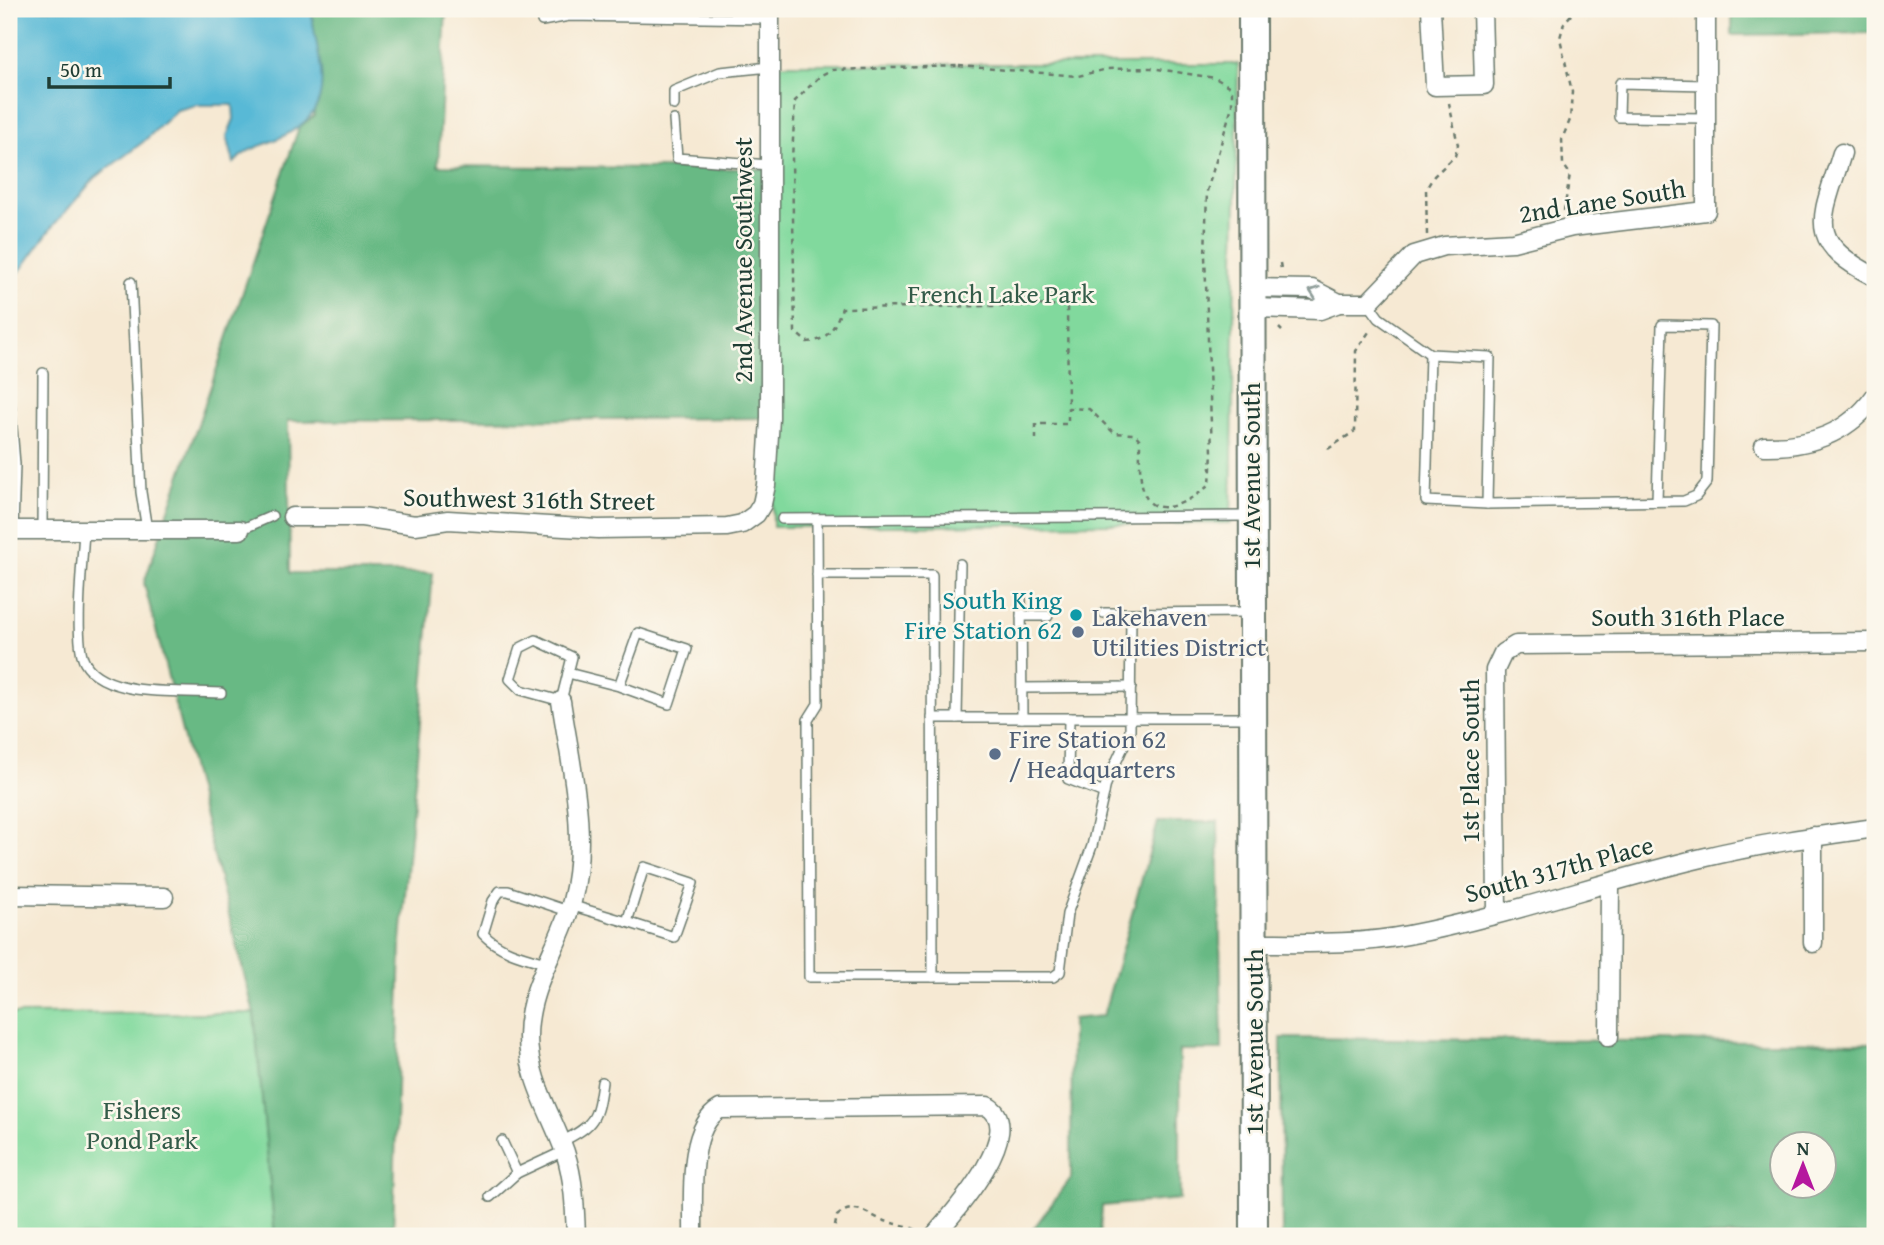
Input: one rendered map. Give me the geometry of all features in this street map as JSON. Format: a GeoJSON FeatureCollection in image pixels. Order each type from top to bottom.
{"type":"FeatureCollection","features":[{"type":"Feature","properties":{"kind":"main road","name":"1st Avenue South"},"geometry":{"type":"LineString","coordinates":[[1252,9],[1254,1236]]}},
{"type":"Feature","properties":{"kind":"street"},"geometry":{"type":"LineString","coordinates":[[1431,9],[1435,86],[1484,85],[1482,9]]}},
{"type":"Feature","properties":{"kind":"street","name":"2nd Lane South"},"geometry":{"type":"LineString","coordinates":[[1368,303],[1414,255],[1444,246],[1513,242],[1584,225],[1706,211],[1706,9]]}},
{"type":"Feature","properties":{"kind":"street","name":"2nd Avenue Southwest"},"geometry":{"type":"LineString","coordinates":[[759,510],[766,485],[770,418],[770,14]]}},
{"type":"Feature","properties":{"kind":"street"},"geometry":{"type":"LineString","coordinates":[[1842,153],[1825,204],[1825,233],[1830,246],[1841,258],[1875,277]]}},
{"type":"Feature","properties":{"kind":"street"},"geometry":{"type":"LineString","coordinates":[[1251,298],[1312,289],[1339,303],[1368,303]]}},
{"type":"Feature","properties":{"kind":"street"},"geometry":{"type":"LineString","coordinates":[[1764,446],[1799,445],[1830,436],[1858,416],[1875,396]]}},
{"type":"Feature","properties":{"kind":"street","name":"Southwest 316th Street"},"geometry":{"type":"LineString","coordinates":[[292,517],[362,517],[415,525],[448,520],[598,529],[704,528],[742,524],[759,510]]}},
{"type":"Feature","properties":{"kind":"street"},"geometry":{"type":"LineString","coordinates":[[11,530],[240,530]]}},
{"type":"Feature","properties":{"kind":"street","name":"South 316th Place"},"geometry":{"type":"LineString","coordinates":[[1503,653],[1516,645],[1875,642]]}},
{"type":"Feature","properties":{"kind":"street","name":"1st Place South"},"geometry":{"type":"LineString","coordinates":[[1497,912],[1495,670],[1503,653]]}},
{"type":"Feature","properties":{"kind":"street"},"geometry":{"type":"LineString","coordinates":[[561,701],[580,839],[569,908],[531,1002],[528,1041],[534,1082],[563,1146],[574,1194],[576,1236]]}},
{"type":"Feature","properties":{"kind":"street","name":"South 317th Place"},"geometry":{"type":"LineString","coordinates":[[1254,943],[1340,943],[1408,935],[1610,885],[1701,858],[1814,836],[1875,828]]}},
{"type":"Feature","properties":{"kind":"street"},"geometry":{"type":"LineString","coordinates":[[1813,943],[1814,836]]}},
{"type":"Feature","properties":{"kind":"street"},"geometry":{"type":"LineString","coordinates":[[1609,1037],[1610,885]]}},
{"type":"Feature","properties":{"kind":"street"},"geometry":{"type":"LineString","coordinates":[[9,895],[164,897]]}},
{"type":"Feature","properties":{"kind":"street"},"geometry":{"type":"LineString","coordinates":[[693,1236],[696,1158],[703,1125],[720,1109],[987,1105],[998,1115],[999,1142],[957,1208],[934,1236]]}},
{"type":"Feature","properties":{"kind":"lane"},"geometry":{"type":"LineString","coordinates":[[542,21],[569,16],[770,14]]}},
{"type":"Feature","properties":{"kind":"lane"},"geometry":{"type":"LineString","coordinates":[[674,105],[674,91],[720,72],[770,67]]}},
{"type":"Feature","properties":{"kind":"lane"},"geometry":{"type":"LineString","coordinates":[[1706,85],[1620,83],[1619,117],[1706,118]]}},
{"type":"Feature","properties":{"kind":"lane"},"geometry":{"type":"LineString","coordinates":[[674,120],[677,158],[769,165]]}},
{"type":"Feature","properties":{"kind":"lane"},"geometry":{"type":"LineString","coordinates":[[131,282],[141,492],[147,530]]}},
{"type":"Feature","properties":{"kind":"lane"},"geometry":{"type":"LineString","coordinates":[[1368,303],[1379,318],[1430,354],[1490,357],[1487,503]]}},
{"type":"Feature","properties":{"kind":"lane"},"geometry":{"type":"LineString","coordinates":[[1430,354],[1426,500],[1487,503],[1684,500],[1696,496],[1707,482],[1711,326],[1662,325],[1657,500]]}},
{"type":"Feature","properties":{"kind":"lane"},"geometry":{"type":"LineString","coordinates":[[42,530],[43,373]]}},
{"type":"Feature","properties":{"kind":"lane"},"geometry":{"type":"LineString","coordinates":[[10,403],[15,464],[11,530]]}},
{"type":"Feature","properties":{"kind":"lane"},"geometry":{"type":"LineString","coordinates":[[240,530],[272,516]]}},
{"type":"Feature","properties":{"kind":"lane"},"geometry":{"type":"LineString","coordinates":[[782,519],[1251,516]]}},
{"type":"Feature","properties":{"kind":"lane"},"geometry":{"type":"LineString","coordinates":[[817,519],[818,704],[808,720],[809,977],[1058,975],[1062,968],[1067,914],[1092,846],[1104,793],[1127,741],[1131,718],[1130,613]]}},
{"type":"Feature","properties":{"kind":"lane"},"geometry":{"type":"LineString","coordinates":[[84,530],[80,621],[81,654],[85,664],[98,676],[136,689],[221,693]]}},
{"type":"Feature","properties":{"kind":"lane"},"geometry":{"type":"LineString","coordinates":[[957,718],[960,564]]}},
{"type":"Feature","properties":{"kind":"lane"},"geometry":{"type":"LineString","coordinates":[[817,575],[932,575],[933,977]]}},
{"type":"Feature","properties":{"kind":"lane"},"geometry":{"type":"LineString","coordinates":[[1021,599],[1021,718]]}},
{"type":"Feature","properties":{"kind":"lane"},"geometry":{"type":"LineString","coordinates":[[1104,613],[1251,612]]}},
{"type":"Feature","properties":{"kind":"lane"},"geometry":{"type":"LineString","coordinates":[[1021,616],[1048,616]]}},
{"type":"Feature","properties":{"kind":"lane"},"geometry":{"type":"LineString","coordinates":[[568,673],[619,685],[669,704],[687,649],[638,633],[619,685]]}},
{"type":"Feature","properties":{"kind":"lane"},"geometry":{"type":"LineString","coordinates":[[536,640],[570,654],[561,701],[522,690],[510,679],[520,648],[536,640]]}},
{"type":"Feature","properties":{"kind":"lane"},"geometry":{"type":"LineString","coordinates":[[1021,688],[1131,687]]}},
{"type":"Feature","properties":{"kind":"lane"},"geometry":{"type":"LineString","coordinates":[[932,718],[1252,718]]}},
{"type":"Feature","properties":{"kind":"lane"},"geometry":{"type":"LineString","coordinates":[[1069,718],[1068,779],[1104,793]]}},
{"type":"Feature","properties":{"kind":"lane"},"geometry":{"type":"LineString","coordinates":[[546,963],[513,954],[490,942],[483,934],[493,901],[500,891],[627,922],[674,937],[693,883],[644,867],[627,922]]}},
{"type":"Feature","properties":{"kind":"lane"},"geometry":{"type":"LineString","coordinates":[[490,1197],[517,1173],[585,1130],[596,1118],[602,1082]]}},
{"type":"Feature","properties":{"kind":"lane"},"geometry":{"type":"LineString","coordinates":[[502,1141],[517,1173]]}},
{"type":"Feature","properties":{"kind":"path"},"geometry":{"type":"LineString","coordinates":[[1576,9],[1564,23],[1560,38],[1572,92],[1570,120],[1562,139],[1563,164],[1570,174],[1562,210],[1584,225]]}},
{"type":"Feature","properties":{"kind":"path"},"geometry":{"type":"LineString","coordinates":[[1036,439],[1036,424],[1068,424],[1067,305],[842,308],[835,326],[825,338],[817,341],[799,338],[795,332],[793,107],[821,75],[832,69],[959,66],[1078,76],[1107,69],[1151,68],[1215,78],[1232,88],[1232,106],[1207,191],[1205,256],[1212,416],[1210,484],[1196,497],[1178,506],[1160,507],[1149,501],[1143,492],[1140,440],[1135,434],[1114,433],[1089,409],[1068,408]]}},
{"type":"Feature","properties":{"kind":"path"},"geometry":{"type":"LineString","coordinates":[[1430,250],[1424,201],[1426,189],[1434,176],[1455,156],[1458,145],[1446,86]]}},
{"type":"Feature","properties":{"kind":"path"},"geometry":{"type":"LineString","coordinates":[[1280,263],[1281,269]]}},
{"type":"Feature","properties":{"kind":"path"},"geometry":{"type":"LineString","coordinates":[[1328,449],[1355,431],[1356,351],[1379,318]]}},
{"type":"Feature","properties":{"kind":"path"},"geometry":{"type":"LineString","coordinates":[[833,1236],[841,1213],[863,1209],[886,1222],[908,1225],[927,1236]]}},
{"type":"Feature","properties":{"kind":"green space"},"geometry":{"type":"Polygon","coordinates":[[[322,9],[446,9],[438,166],[769,169],[770,418],[288,421],[290,573],[433,573],[401,941],[393,1236],[275,1236],[254,1013],[144,583],[299,127],[314,116],[315,38],[312,16],[322,9]]]}},
{"type":"Feature","properties":{"kind":"green space"},"geometry":{"type":"Polygon","coordinates":[[[1732,9],[1875,9],[1875,33],[1732,35],[1732,9]]]}},
{"type":"Feature","properties":{"kind":"green space","name":"French Lake Park"},"geometry":{"type":"Polygon","coordinates":[[[770,64],[1238,64],[1231,523],[773,527],[770,64]]]}},
{"type":"Feature","properties":{"kind":"green space"},"geometry":{"type":"Polygon","coordinates":[[[1158,822],[1218,822],[1222,1050],[1180,1050],[1180,1199],[1102,1206],[1100,1236],[1028,1236],[1071,1178],[1072,1019],[1103,1016],[1158,822]]]}},
{"type":"Feature","properties":{"kind":"green space","name":"Fishers Pond Park"},"geometry":{"type":"Polygon","coordinates":[[[254,1013],[275,1236],[9,1236],[9,1014],[254,1013]]]}},
{"type":"Feature","properties":{"kind":"green space"},"geometry":{"type":"Polygon","coordinates":[[[1281,1038],[1875,1043],[1875,1236],[1282,1236],[1281,1038]]]}},
{"type":"Feature","properties":{"kind":"water"},"geometry":{"type":"Polygon","coordinates":[[[9,9],[316,9],[312,16],[321,72],[318,103],[310,117],[296,129],[248,151],[234,163],[227,136],[234,119],[233,105],[197,105],[177,110],[143,142],[95,178],[52,227],[9,286],[9,9]]]}},
{"type":"Feature","properties":{"kind":"place","name":"South King Fire Station 62"},"geometry":{"type":"Point","coordinates":[1076,615]}},
{"type":"Feature","properties":{"kind":"place","name":"Lakehaven Utilities District"},"geometry":{"type":"Point","coordinates":[1078,632]}},
{"type":"Feature","properties":{"kind":"place","name":"Fire Station 62 / Headquarters"},"geometry":{"type":"Point","coordinates":[995,754]}}]}
